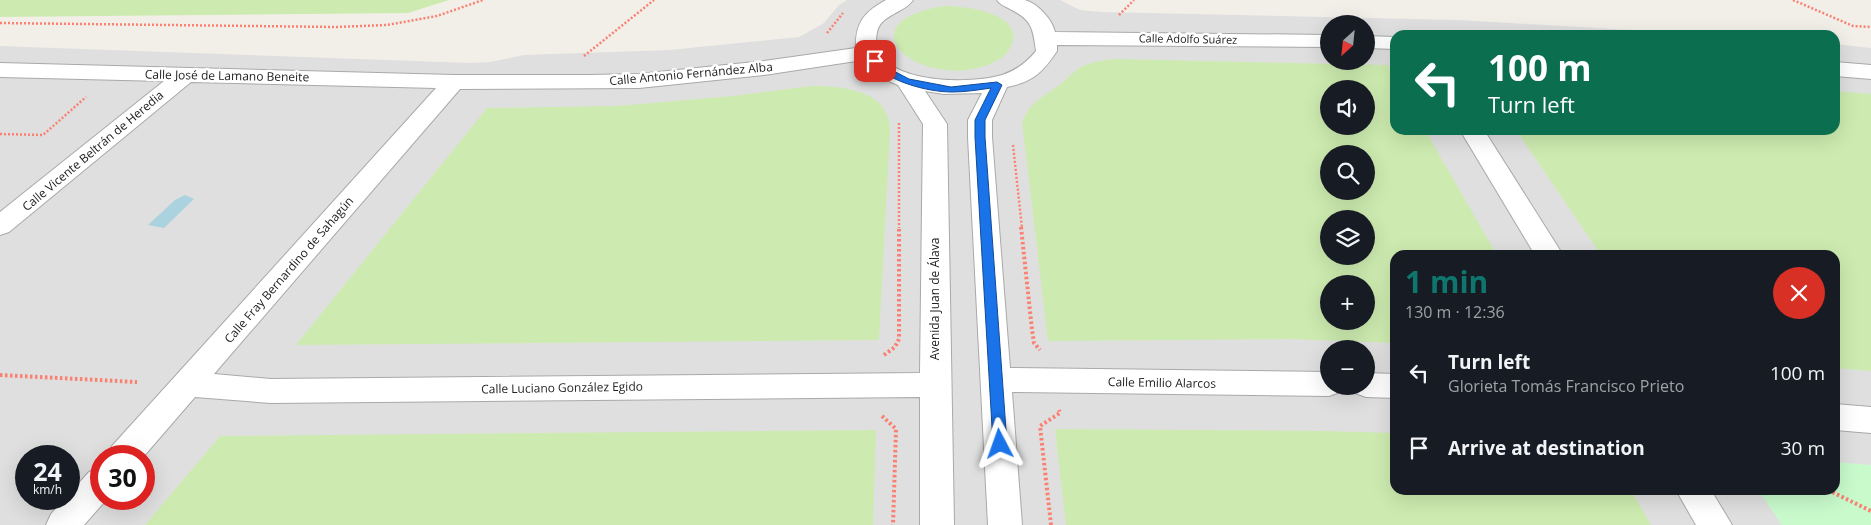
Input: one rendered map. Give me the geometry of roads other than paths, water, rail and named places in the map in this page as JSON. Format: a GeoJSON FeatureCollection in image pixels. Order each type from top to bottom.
{"type":"FeatureCollection","features":[{"type":"Feature","properties":{"kind":"street"},"geometry":{"type":"LineString","coordinates":[[903,0],[875,16],[865,34],[868,53],[882,69],[907,81],[951,90],[997,85],[1020,76],[1036,65],[1046,52],[1048,38],[1040,20],[1019,4],[1007,0]]}},
{"type":"Feature","properties":{"kind":"street","name":"Calle Adolfo Suárez"},"geometry":{"type":"LineString","coordinates":[[1048,38],[1320,41]]}},
{"type":"Feature","properties":{"kind":"street"},"geometry":{"type":"LineString","coordinates":[[1375,42],[1390,43]]}},
{"type":"Feature","properties":{"kind":"street","name":"Calle Antonio Fernández Alba"},"geometry":{"type":"LineString","coordinates":[[454,82],[639,81],[772,67],[868,53]]}},
{"type":"Feature","properties":{"kind":"street"},"geometry":{"type":"LineString","coordinates":[[1840,69],[1871,72]]}},
{"type":"Feature","properties":{"kind":"street","name":"Calle José de Lamano Beneite"},"geometry":{"type":"LineString","coordinates":[[0,70],[454,82]]}},
{"type":"Feature","properties":{"kind":"street","name":"Calle Vicente Beltrán de Heredia"},"geometry":{"type":"LineString","coordinates":[[0,226],[185,75]]}},
{"type":"Feature","properties":{"kind":"street","name":"Avenida Juan de Álava"},"geometry":{"type":"LineString","coordinates":[[907,81],[935,124],[937,525]]}},
{"type":"Feature","properties":{"kind":"street","name":"Calle Fray Bernardino de Sahagún"},"geometry":{"type":"LineString","coordinates":[[134,445],[454,82]]}},
{"type":"Feature","properties":{"kind":"street"},"geometry":{"type":"LineString","coordinates":[[997,85],[980,120],[980,137],[1005,525]]}},
{"type":"Feature","properties":{"kind":"street"},"geometry":{"type":"LineString","coordinates":[[1475,135],[1546,250]]}},
{"type":"Feature","properties":{"kind":"street","name":"Calle Emilio Alarcos"},"geometry":{"type":"LineString","coordinates":[[996,380],[1320,384]]}},
{"type":"Feature","properties":{"kind":"street","name":"Calle Luciano González Egido"},"geometry":{"type":"LineString","coordinates":[[188,384],[271,391],[935,385]]}},
{"type":"Feature","properties":{"kind":"street"},"geometry":{"type":"LineString","coordinates":[[1375,385],[1390,386]]}},
{"type":"Feature","properties":{"kind":"street"},"geometry":{"type":"LineString","coordinates":[[1840,417],[1871,420]]}},
{"type":"Feature","properties":{"kind":"street"},"geometry":{"type":"LineString","coordinates":[[63,525],[90,494]]}},
{"type":"Feature","properties":{"kind":"street"},"geometry":{"type":"LineString","coordinates":[[1696,495],[1715,525]]}},
{"type":"Feature","properties":{"kind":"water"},"geometry":{"type":"Polygon","coordinates":[[[185,195],[194,199],[164,228],[148,225],[175,200],[185,195]]]}}]}
